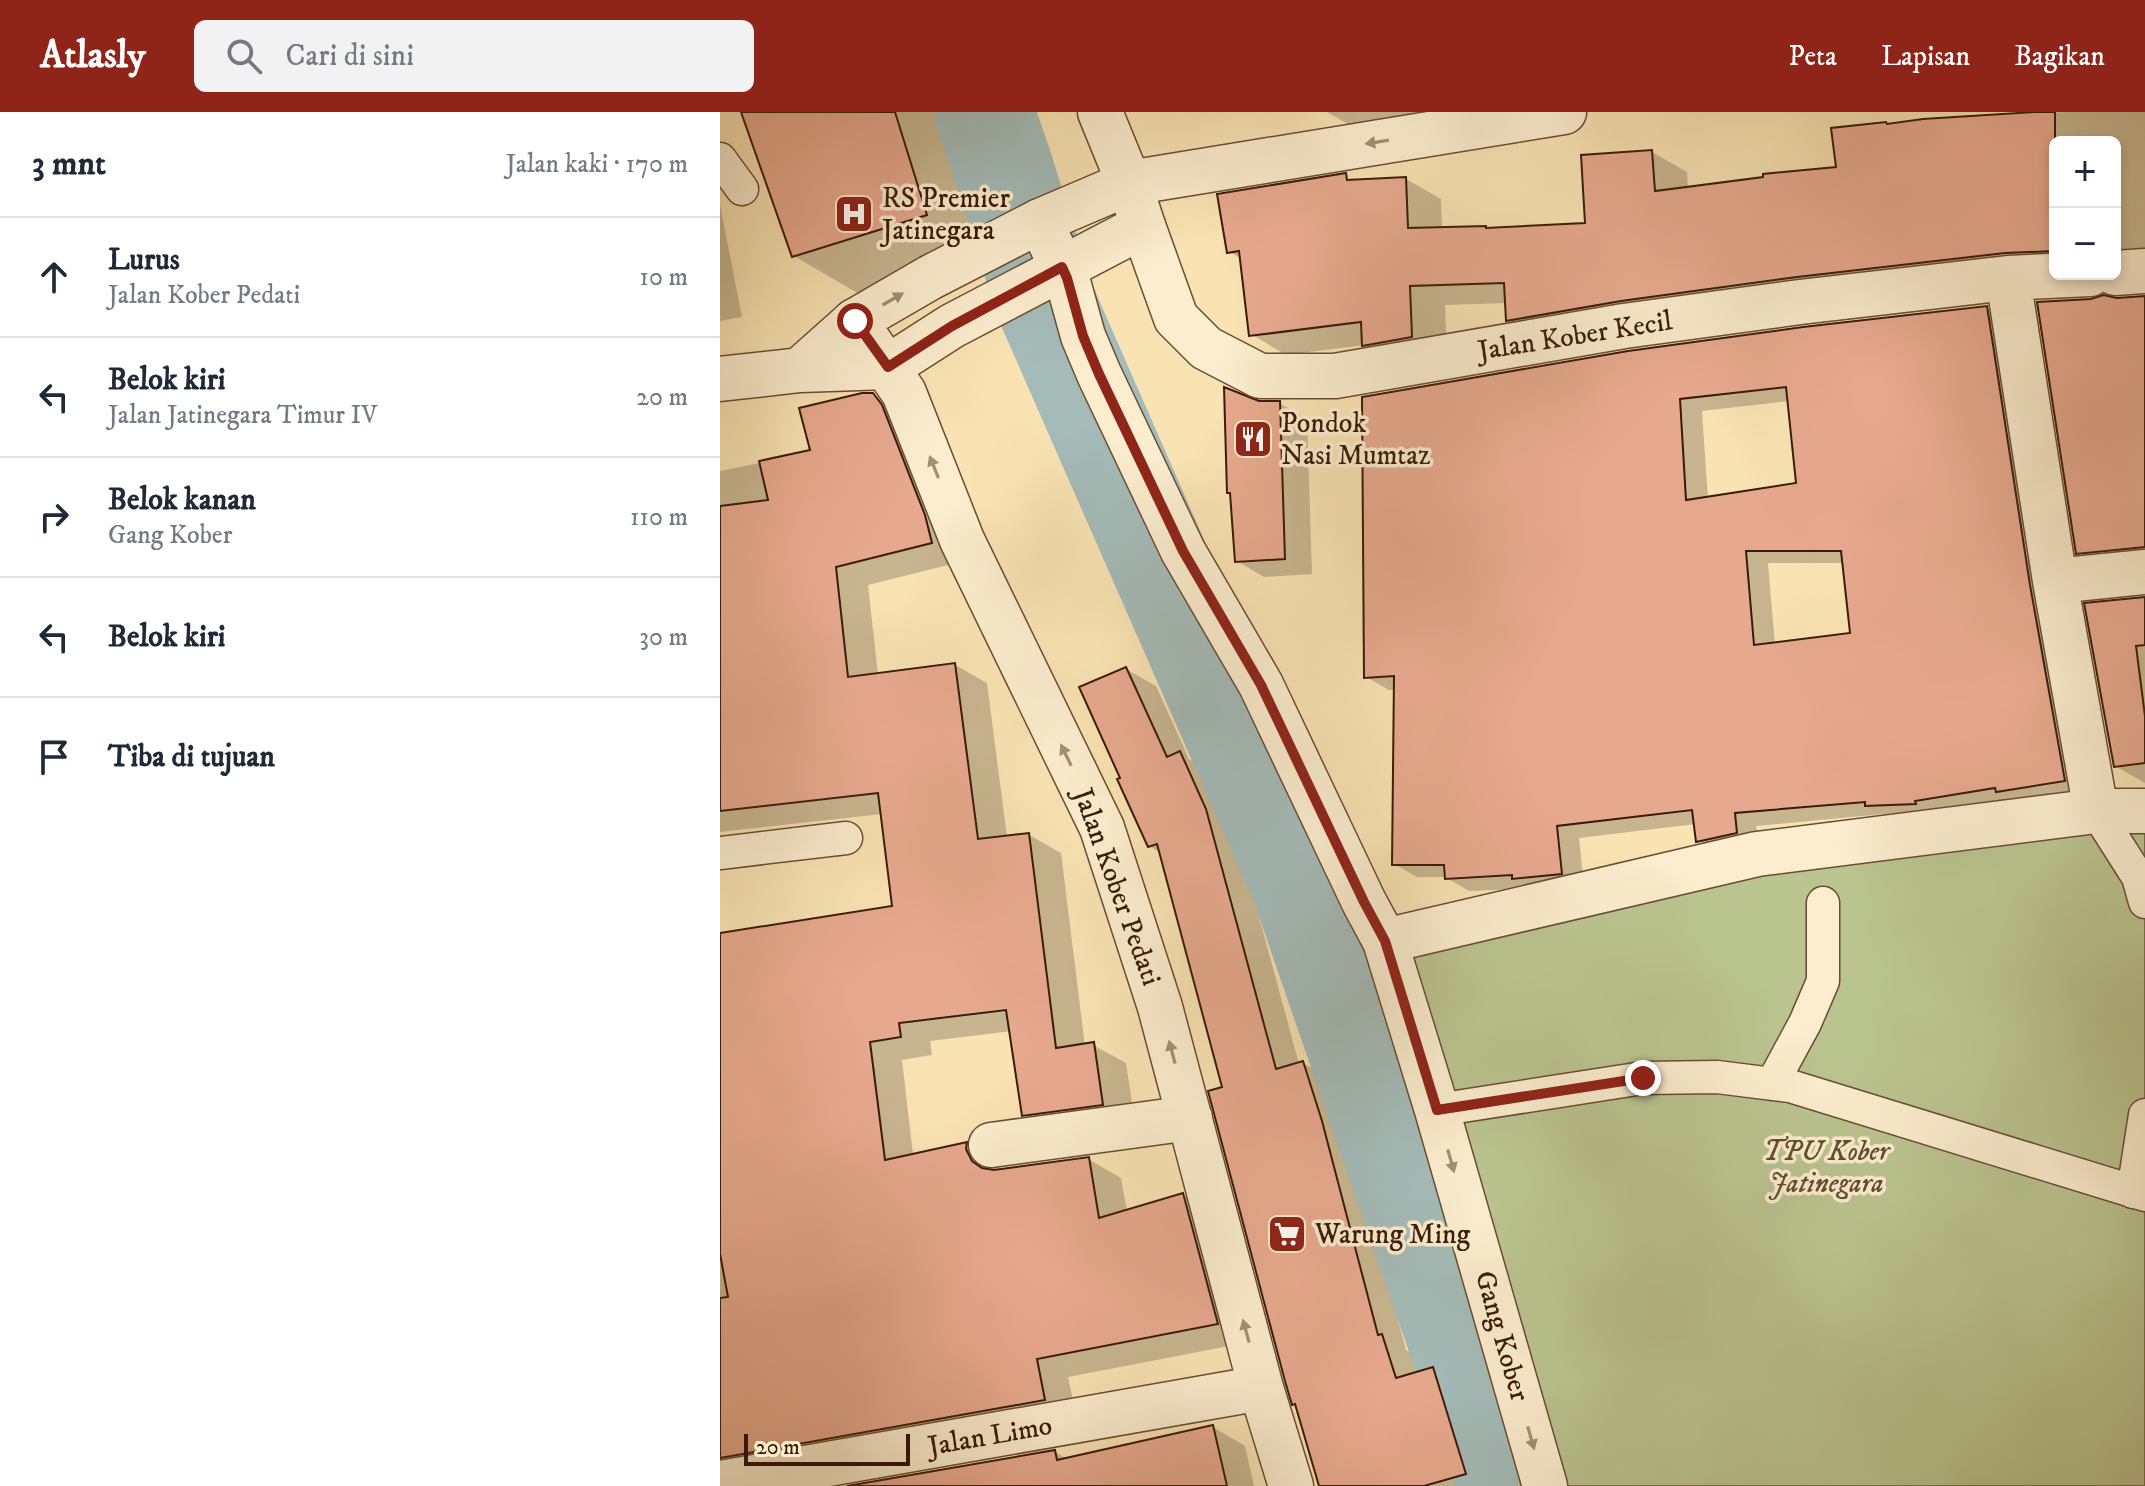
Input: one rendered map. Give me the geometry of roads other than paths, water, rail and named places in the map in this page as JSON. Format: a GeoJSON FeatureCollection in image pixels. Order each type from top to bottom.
{"type":"FeatureCollection","features":[{"type":"Feature","properties":{"kind":"street","name":"Jalan Kober Kecil"},"geometry":{"type":"LineString","coordinates":[[1100,112],[1129,183],[1176,318],[1206,348],[1260,376],[1335,376],[1624,326],[1800,302],[2049,276]]}},
{"type":"Feature","properties":{"kind":"street"},"geometry":{"type":"LineString","coordinates":[[800,370],[855,321],[931,277],[1033,225],[1129,183],[1564,112]]}},
{"type":"Feature","properties":{"kind":"street","name":"Gang Kober"},"geometry":{"type":"LineString","coordinates":[[1033,225],[1055,271],[1067,278],[1083,336],[1099,374],[1183,551],[1261,685],[1385,941],[1545,1486]]}},
{"type":"Feature","properties":{"kind":"street"},"geometry":{"type":"LineString","coordinates":[[720,379],[800,370],[888,367],[952,326],[1143,226]]}},
{"type":"Feature","properties":{"kind":"street"},"geometry":{"type":"LineString","coordinates":[[2121,273],[2145,271]]}},
{"type":"Feature","properties":{"kind":"street"},"geometry":{"type":"LineString","coordinates":[[2008,278],[2055,581],[2096,811]]}},
{"type":"Feature","properties":{"kind":"street","name":"Jalan Kober Pedati"},"geometry":{"type":"LineString","coordinates":[[855,321],[904,393],[962,540],[1102,828],[1160,1007],[1261,1388],[1291,1486]]}},
{"type":"Feature","properties":{"kind":"street"},"geometry":{"type":"LineString","coordinates":[[2055,581],[2145,572]]}},
{"type":"Feature","properties":{"kind":"street"},"geometry":{"type":"LineString","coordinates":[[1385,941],[1757,854],[2096,811],[2145,811]]}},
{"type":"Feature","properties":{"kind":"street"},"geometry":{"type":"LineString","coordinates":[[991,1145],[1190,1118]]}},
{"type":"Feature","properties":{"kind":"street","name":"Jalan Limo"},"geometry":{"type":"LineString","coordinates":[[720,1483],[866,1472],[1261,1388]]}},
{"type":"Feature","properties":{"kind":"lane"},"geometry":{"type":"LineString","coordinates":[[720,159],[742,189]]}},
{"type":"Feature","properties":{"kind":"lane"},"geometry":{"type":"LineString","coordinates":[[2096,811],[2138,877],[2145,902]]}},
{"type":"Feature","properties":{"kind":"lane"},"geometry":{"type":"LineString","coordinates":[[720,853],[846,838]]}},
{"type":"Feature","properties":{"kind":"lane"},"geometry":{"type":"LineString","coordinates":[[1772,1084],[1805,1023],[1823,981],[1823,903]]}},
{"type":"Feature","properties":{"kind":"lane"},"geometry":{"type":"LineString","coordinates":[[1437,1110],[1643,1078],[1717,1077],[1790,1086],[2139,1194],[2145,1115]]}},
{"type":"Feature","properties":{"kind":"waterway"},"geometry":{"type":"LineString","coordinates":[[984,112],[1044,299],[1301,885],[1508,1486]]}},
{"type":"Feature","properties":{"kind":"place","name":"RS Premier Jatinegara"},"geometry":{"type":"Point","coordinates":[854,214]}},
{"type":"Feature","properties":{"kind":"place","name":"Pondok Nasi Mumtaz"},"geometry":{"type":"Point","coordinates":[1253,439]}},
{"type":"Feature","properties":{"kind":"place","name":"Warung Ming"},"geometry":{"type":"Point","coordinates":[1287,1234]}},
{"type":"Feature","properties":{"kind":"park label","name":"TPU Kober Jatinegara"},"geometry":{"type":"Point","coordinates":[1826,1167]}}]}
